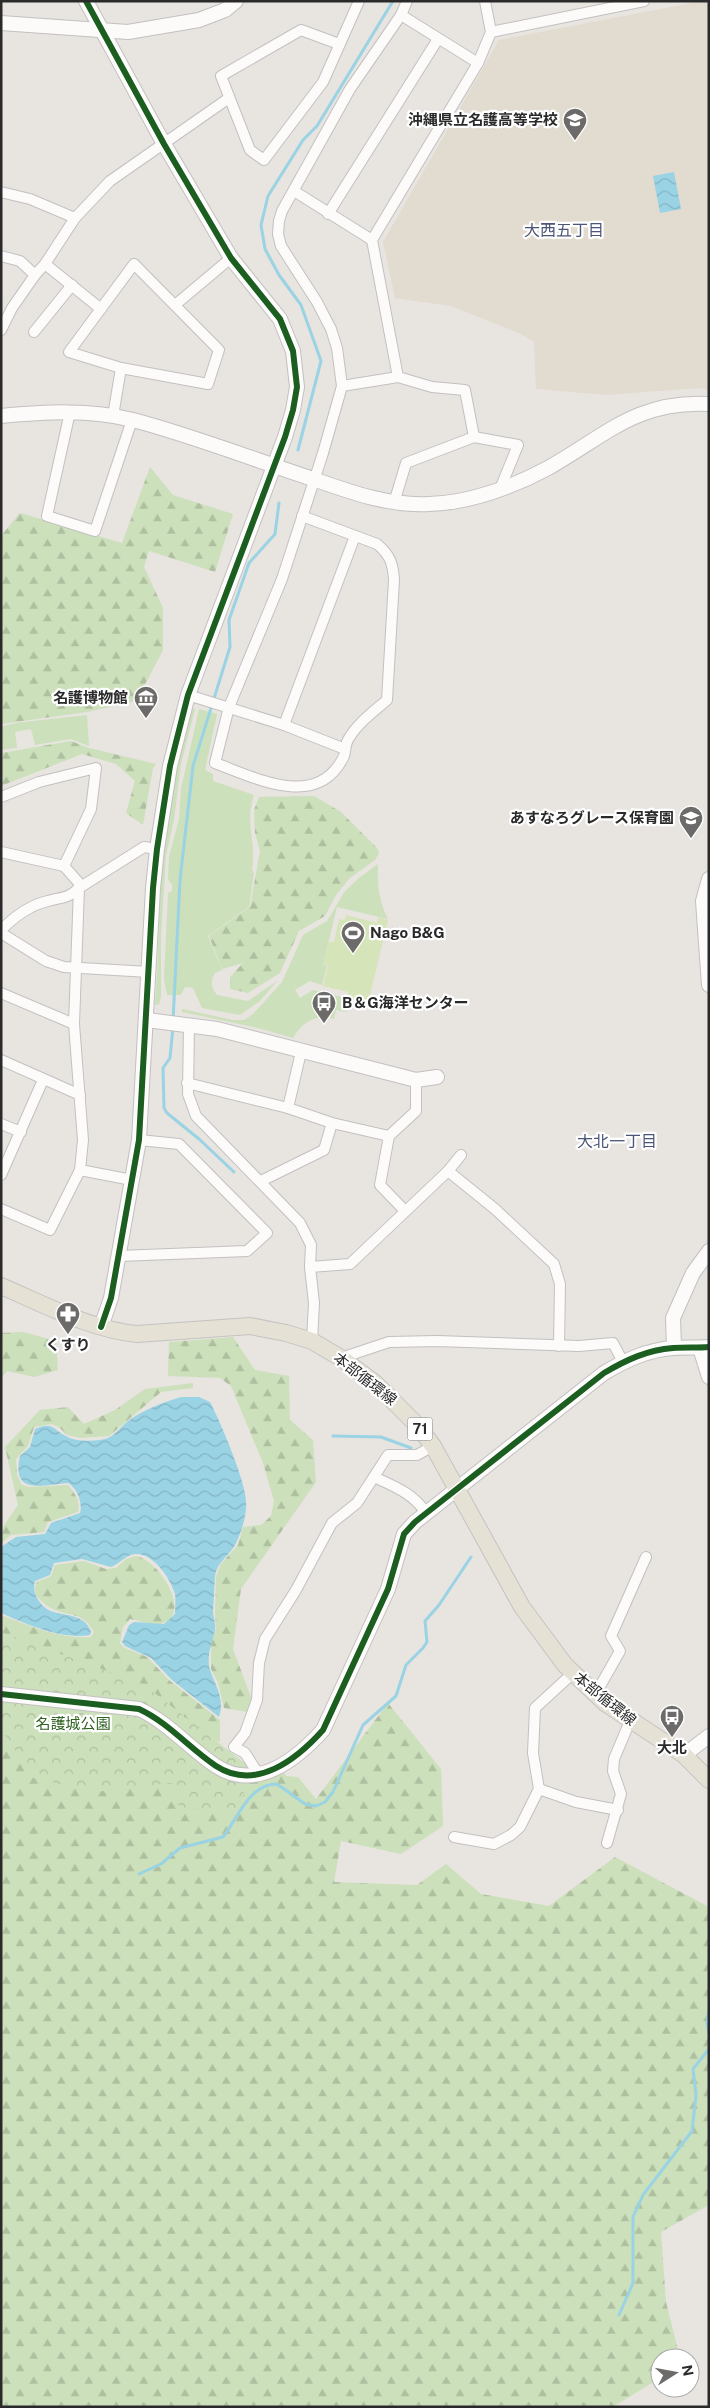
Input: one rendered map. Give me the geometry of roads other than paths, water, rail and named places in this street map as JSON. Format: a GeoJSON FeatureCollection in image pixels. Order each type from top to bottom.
{"type":"FeatureCollection","features":[{"type":"Feature","properties":{"kind":"main road","name":"本部循環線"},"geometry":{"type":"LineString","coordinates":[[1,1286],[101,1327],[137,1334],[250,1326],[286,1333],[312,1341],[341,1358],[394,1400],[433,1446],[522,1608],[572,1674],[595,1695],[630,1721],[684,1755],[709,1780]]}},
{"type":"Feature","properties":{"kind":"street"},"geometry":{"type":"LineString","coordinates":[[86,1],[164,144],[231,258],[280,319],[293,351],[297,387],[293,410],[188,695],[170,766],[157,849],[149,972],[153,1020],[139,1140],[119,1256],[109,1303],[101,1327]]}},
{"type":"Feature","properties":{"kind":"street"},"geometry":{"type":"LineString","coordinates":[[1,23],[128,32],[199,20],[225,10],[236,1]]}},
{"type":"Feature","properties":{"kind":"street"},"geometry":{"type":"LineString","coordinates":[[339,44],[301,30],[221,76],[250,150],[264,160],[323,82],[359,1]]}},
{"type":"Feature","properties":{"kind":"street"},"geometry":{"type":"LineString","coordinates":[[302,516],[376,544],[385,551],[393,562],[394,580],[387,700],[371,712],[348,739],[344,756],[320,784],[298,786],[274,785],[215,763],[229,707],[282,579],[342,386],[337,348],[330,329],[317,302],[281,246],[278,234],[280,222],[282,211],[350,89],[401,14],[407,1]]}},
{"type":"Feature","properties":{"kind":"street"},"geometry":{"type":"LineString","coordinates":[[398,377],[372,240],[478,63],[491,32],[485,1]]}},
{"type":"Feature","properties":{"kind":"street"},"geometry":{"type":"LineString","coordinates":[[491,32],[612,4],[644,1]]}},
{"type":"Feature","properties":{"kind":"street"},"geometry":{"type":"LineString","coordinates":[[401,14],[478,63]]}},
{"type":"Feature","properties":{"kind":"street"},"geometry":{"type":"LineString","coordinates":[[328,214],[438,39]]}},
{"type":"Feature","properties":{"kind":"street"},"geometry":{"type":"LineString","coordinates":[[1,328],[75,218],[110,181],[229,98]]}},
{"type":"Feature","properties":{"kind":"street"},"geometry":{"type":"LineString","coordinates":[[294,191],[372,240]]}},
{"type":"Feature","properties":{"kind":"street"},"geometry":{"type":"LineString","coordinates":[[1,192],[30,198],[75,218]]}},
{"type":"Feature","properties":{"kind":"street"},"geometry":{"type":"LineString","coordinates":[[1,256],[20,261],[35,275]]}},
{"type":"Feature","properties":{"kind":"street"},"geometry":{"type":"LineString","coordinates":[[175,305],[231,258]]}},
{"type":"Feature","properties":{"kind":"street"},"geometry":{"type":"LineString","coordinates":[[45,264],[101,309]]}},
{"type":"Feature","properties":{"kind":"street"},"geometry":{"type":"LineString","coordinates":[[134,264],[219,350],[208,384],[121,368],[69,352],[101,309],[134,264]]}},
{"type":"Feature","properties":{"kind":"street"},"geometry":{"type":"LineString","coordinates":[[34,332],[72,285]]}},
{"type":"Feature","properties":{"kind":"street"},"geometry":{"type":"LineString","coordinates":[[112,416],[121,368]]}},
{"type":"Feature","properties":{"kind":"street"},"geometry":{"type":"LineString","coordinates":[[342,386],[398,377],[432,387],[465,390],[474,437]]}},
{"type":"Feature","properties":{"kind":"street"},"geometry":{"type":"LineString","coordinates":[[1,416],[70,412],[112,416],[132,420],[352,493],[394,503],[444,503],[500,489],[549,468],[616,425],[647,411],[685,403],[709,404]]}},
{"type":"Feature","properties":{"kind":"street"},"geometry":{"type":"LineString","coordinates":[[70,412],[47,516],[95,531],[132,420]]}},
{"type":"Feature","properties":{"kind":"street"},"geometry":{"type":"LineString","coordinates":[[394,503],[406,463],[474,437],[518,445],[500,489]]}},
{"type":"Feature","properties":{"kind":"street"},"geometry":{"type":"LineString","coordinates":[[284,725],[355,536]]}},
{"type":"Feature","properties":{"kind":"street"},"geometry":{"type":"LineString","coordinates":[[188,695],[284,725],[345,749]]}},
{"type":"Feature","properties":{"kind":"street"},"geometry":{"type":"LineString","coordinates":[[1,797],[39,782],[96,768],[92,809],[64,866]]}},
{"type":"Feature","properties":{"kind":"street"},"geometry":{"type":"LineString","coordinates":[[149,972],[75,966],[64,967],[46,961],[1,931],[13,918],[46,901],[71,896],[79,888],[144,848],[157,849]]}},
{"type":"Feature","properties":{"kind":"street"},"geometry":{"type":"LineString","coordinates":[[1,852],[64,866],[79,883],[74,1024],[83,1140],[80,1170],[50,1230],[1,1209]]}},
{"type":"Feature","properties":{"kind":"street"},"geometry":{"type":"LineString","coordinates":[[709,878],[703,901],[709,985]]}},
{"type":"Feature","properties":{"kind":"street"},"geometry":{"type":"LineString","coordinates":[[1,993],[74,1024]]}},
{"type":"Feature","properties":{"kind":"street"},"geometry":{"type":"LineString","coordinates":[[153,1020],[248,1036],[301,1052],[416,1080],[438,1077]]}},
{"type":"Feature","properties":{"kind":"street"},"geometry":{"type":"LineString","coordinates":[[185,1024],[188,1094],[196,1116],[300,1223],[311,1245],[310,1267],[314,1303],[312,1341]]}},
{"type":"Feature","properties":{"kind":"street"},"geometry":{"type":"LineString","coordinates":[[288,1108],[301,1052]]}},
{"type":"Feature","properties":{"kind":"street"},"geometry":{"type":"LineString","coordinates":[[1,1060],[80,1095]]}},
{"type":"Feature","properties":{"kind":"street"},"geometry":{"type":"LineString","coordinates":[[1,1174],[43,1080]]}},
{"type":"Feature","properties":{"kind":"street"},"geometry":{"type":"LineString","coordinates":[[406,1211],[380,1185],[389,1136],[416,1111],[416,1080]]}},
{"type":"Feature","properties":{"kind":"street"},"geometry":{"type":"LineString","coordinates":[[187,1083],[288,1108],[332,1123],[389,1136]]}},
{"type":"Feature","properties":{"kind":"street"},"geometry":{"type":"LineString","coordinates":[[261,1182],[324,1150],[332,1123]]}},
{"type":"Feature","properties":{"kind":"street"},"geometry":{"type":"LineString","coordinates":[[1,1124],[21,1132]]}},
{"type":"Feature","properties":{"kind":"street"},"geometry":{"type":"LineString","coordinates":[[119,1256],[247,1251],[267,1233],[179,1144],[139,1140]]}},
{"type":"Feature","properties":{"kind":"street"},"geometry":{"type":"LineString","coordinates":[[310,1267],[350,1264],[448,1171],[461,1155]]}},
{"type":"Feature","properties":{"kind":"street"},"geometry":{"type":"LineString","coordinates":[[80,1170],[132,1180]]}},
{"type":"Feature","properties":{"kind":"street"},"geometry":{"type":"LineString","coordinates":[[448,1171],[495,1209],[554,1264],[560,1284],[559,1346]]}},
{"type":"Feature","properties":{"kind":"street"},"geometry":{"type":"LineString","coordinates":[[674,1348],[673,1318],[693,1273],[709,1251]]}},
{"type":"Feature","properties":{"kind":"street"},"geometry":{"type":"LineString","coordinates":[[341,1358],[389,1342],[437,1341],[559,1346],[614,1343],[623,1362]]}},
{"type":"Feature","properties":{"kind":"street"},"geometry":{"type":"LineString","coordinates":[[1,1694],[139,1709],[158,1718],[217,1766],[230,1772],[247,1775],[259,1774],[290,1760],[309,1745],[323,1730],[388,1589],[404,1534],[426,1513],[458,1490],[604,1373],[623,1362],[639,1355],[674,1348],[704,1347],[709,1377]]}},
{"type":"Feature","properties":{"kind":"street"},"geometry":{"type":"LineString","coordinates":[[259,1774],[245,1753],[234,1747],[245,1733],[257,1700],[259,1663],[266,1640],[296,1590],[332,1523],[357,1503],[388,1455],[417,1455],[433,1446]]}},
{"type":"Feature","properties":{"kind":"street"},"geometry":{"type":"LineString","coordinates":[[374,1477],[401,1490],[420,1504],[426,1513]]}},
{"type":"Feature","properties":{"kind":"street"},"geometry":{"type":"LineString","coordinates":[[595,1695],[620,1651],[611,1636],[646,1557]]}},
{"type":"Feature","properties":{"kind":"street"},"geometry":{"type":"LineString","coordinates":[[454,1837],[494,1844],[503,1840],[520,1827],[539,1789],[533,1753],[535,1708],[572,1674]]}},
{"type":"Feature","properties":{"kind":"street"},"geometry":{"type":"LineString","coordinates":[[607,1843],[618,1810],[621,1794],[613,1772],[614,1759],[630,1721]]}},
{"type":"Feature","properties":{"kind":"street"},"geometry":{"type":"LineString","coordinates":[[684,1755],[709,1736]]}},
{"type":"Feature","properties":{"kind":"street"},"geometry":{"type":"LineString","coordinates":[[539,1789],[576,1802],[618,1810]]}},
{"type":"Feature","properties":{"kind":"water"},"geometry":{"type":"Polygon","coordinates":[[[674,172],[681,209],[660,213],[653,176],[674,172]]]}},
{"type":"Feature","properties":{"kind":"water"},"geometry":{"type":"Polygon","coordinates":[[[181,1397],[199,1397],[210,1402],[226,1437],[245,1493],[245,1518],[239,1535],[235,1545],[218,1568],[215,1577],[213,1611],[215,1628],[209,1665],[221,1704],[219,1717],[172,1680],[151,1658],[125,1646],[122,1642],[129,1625],[134,1622],[164,1624],[175,1614],[175,1594],[170,1581],[155,1562],[148,1557],[131,1555],[111,1567],[82,1559],[54,1563],[50,1575],[35,1581],[36,1596],[45,1608],[81,1619],[89,1626],[90,1635],[79,1636],[56,1633],[1,1613],[1,1547],[16,1537],[45,1534],[51,1523],[80,1513],[81,1509],[74,1488],[68,1483],[31,1485],[24,1483],[20,1477],[18,1469],[20,1456],[30,1447],[35,1429],[49,1426],[70,1438],[86,1441],[108,1438],[141,1413],[181,1397]]]}},
{"type":"Feature","properties":{"kind":"waterway"},"geometry":{"type":"LineString","coordinates":[[298,450],[321,361],[301,305],[279,275],[265,249],[261,225],[268,196],[303,140],[317,126],[393,1]]}},
{"type":"Feature","properties":{"kind":"waterway"},"geometry":{"type":"LineString","coordinates":[[173,1021],[180,880],[193,766],[230,647],[229,620],[249,563],[275,534],[279,503]]}},
{"type":"Feature","properties":{"kind":"waterway"},"geometry":{"type":"LineString","coordinates":[[173,1027],[170,1058],[163,1068],[164,1108],[167,1113],[199,1139],[234,1172]]}},
{"type":"Feature","properties":{"kind":"waterway"},"geometry":{"type":"LineString","coordinates":[[333,1436],[381,1437],[411,1448]]}},
{"type":"Feature","properties":{"kind":"waterway"},"geometry":{"type":"LineString","coordinates":[[139,1874],[161,1864],[180,1848],[223,1837],[245,1803],[267,1785],[277,1784],[305,1804],[316,1806],[325,1802],[333,1792],[363,1725],[396,1696],[406,1665],[427,1642],[425,1621],[439,1605],[471,1557]]}},
{"type":"Feature","properties":{"kind":"waterway"},"geometry":{"type":"LineString","coordinates":[[709,2010],[707,2023],[709,2034]]}},
{"type":"Feature","properties":{"kind":"waterway"},"geometry":{"type":"LineString","coordinates":[[619,2315],[633,2283],[633,2217],[643,2195],[692,2131],[696,2095],[693,2069],[709,2049]]}},
{"type":"Feature","properties":{"kind":"place","name":"沖縄県立名護高等学校"},"geometry":{"type":"Point","coordinates":[575,141]}},
{"type":"Feature","properties":{"kind":"place","name":"名護博物館"},"geometry":{"type":"Point","coordinates":[146,719]}},
{"type":"Feature","properties":{"kind":"place","name":"あすなろグレース保育園"},"geometry":{"type":"Point","coordinates":[691,839]}},
{"type":"Feature","properties":{"kind":"place","name":"Nago B&G"},"geometry":{"type":"Point","coordinates":[353,954]}},
{"type":"Feature","properties":{"kind":"place","name":"B＆G海洋センター"},"geometry":{"type":"Point","coordinates":[324,1024]}},
{"type":"Feature","properties":{"kind":"place","name":"くすり"},"geometry":{"type":"Point","coordinates":[68,1335]}},
{"type":"Feature","properties":{"kind":"place","name":"大北"},"geometry":{"type":"Point","coordinates":[672,1738]}},
{"type":"Feature","properties":{"kind":"district","name":"大西五丁目"},"geometry":{"type":"Point","coordinates":[564,230]}},
{"type":"Feature","properties":{"kind":"district","name":"大北一丁目"},"geometry":{"type":"Point","coordinates":[617,1141]}},
{"type":"Feature","properties":{"kind":"park label","name":"名護城公園"},"geometry":{"type":"Point","coordinates":[73,1724]}}]}
